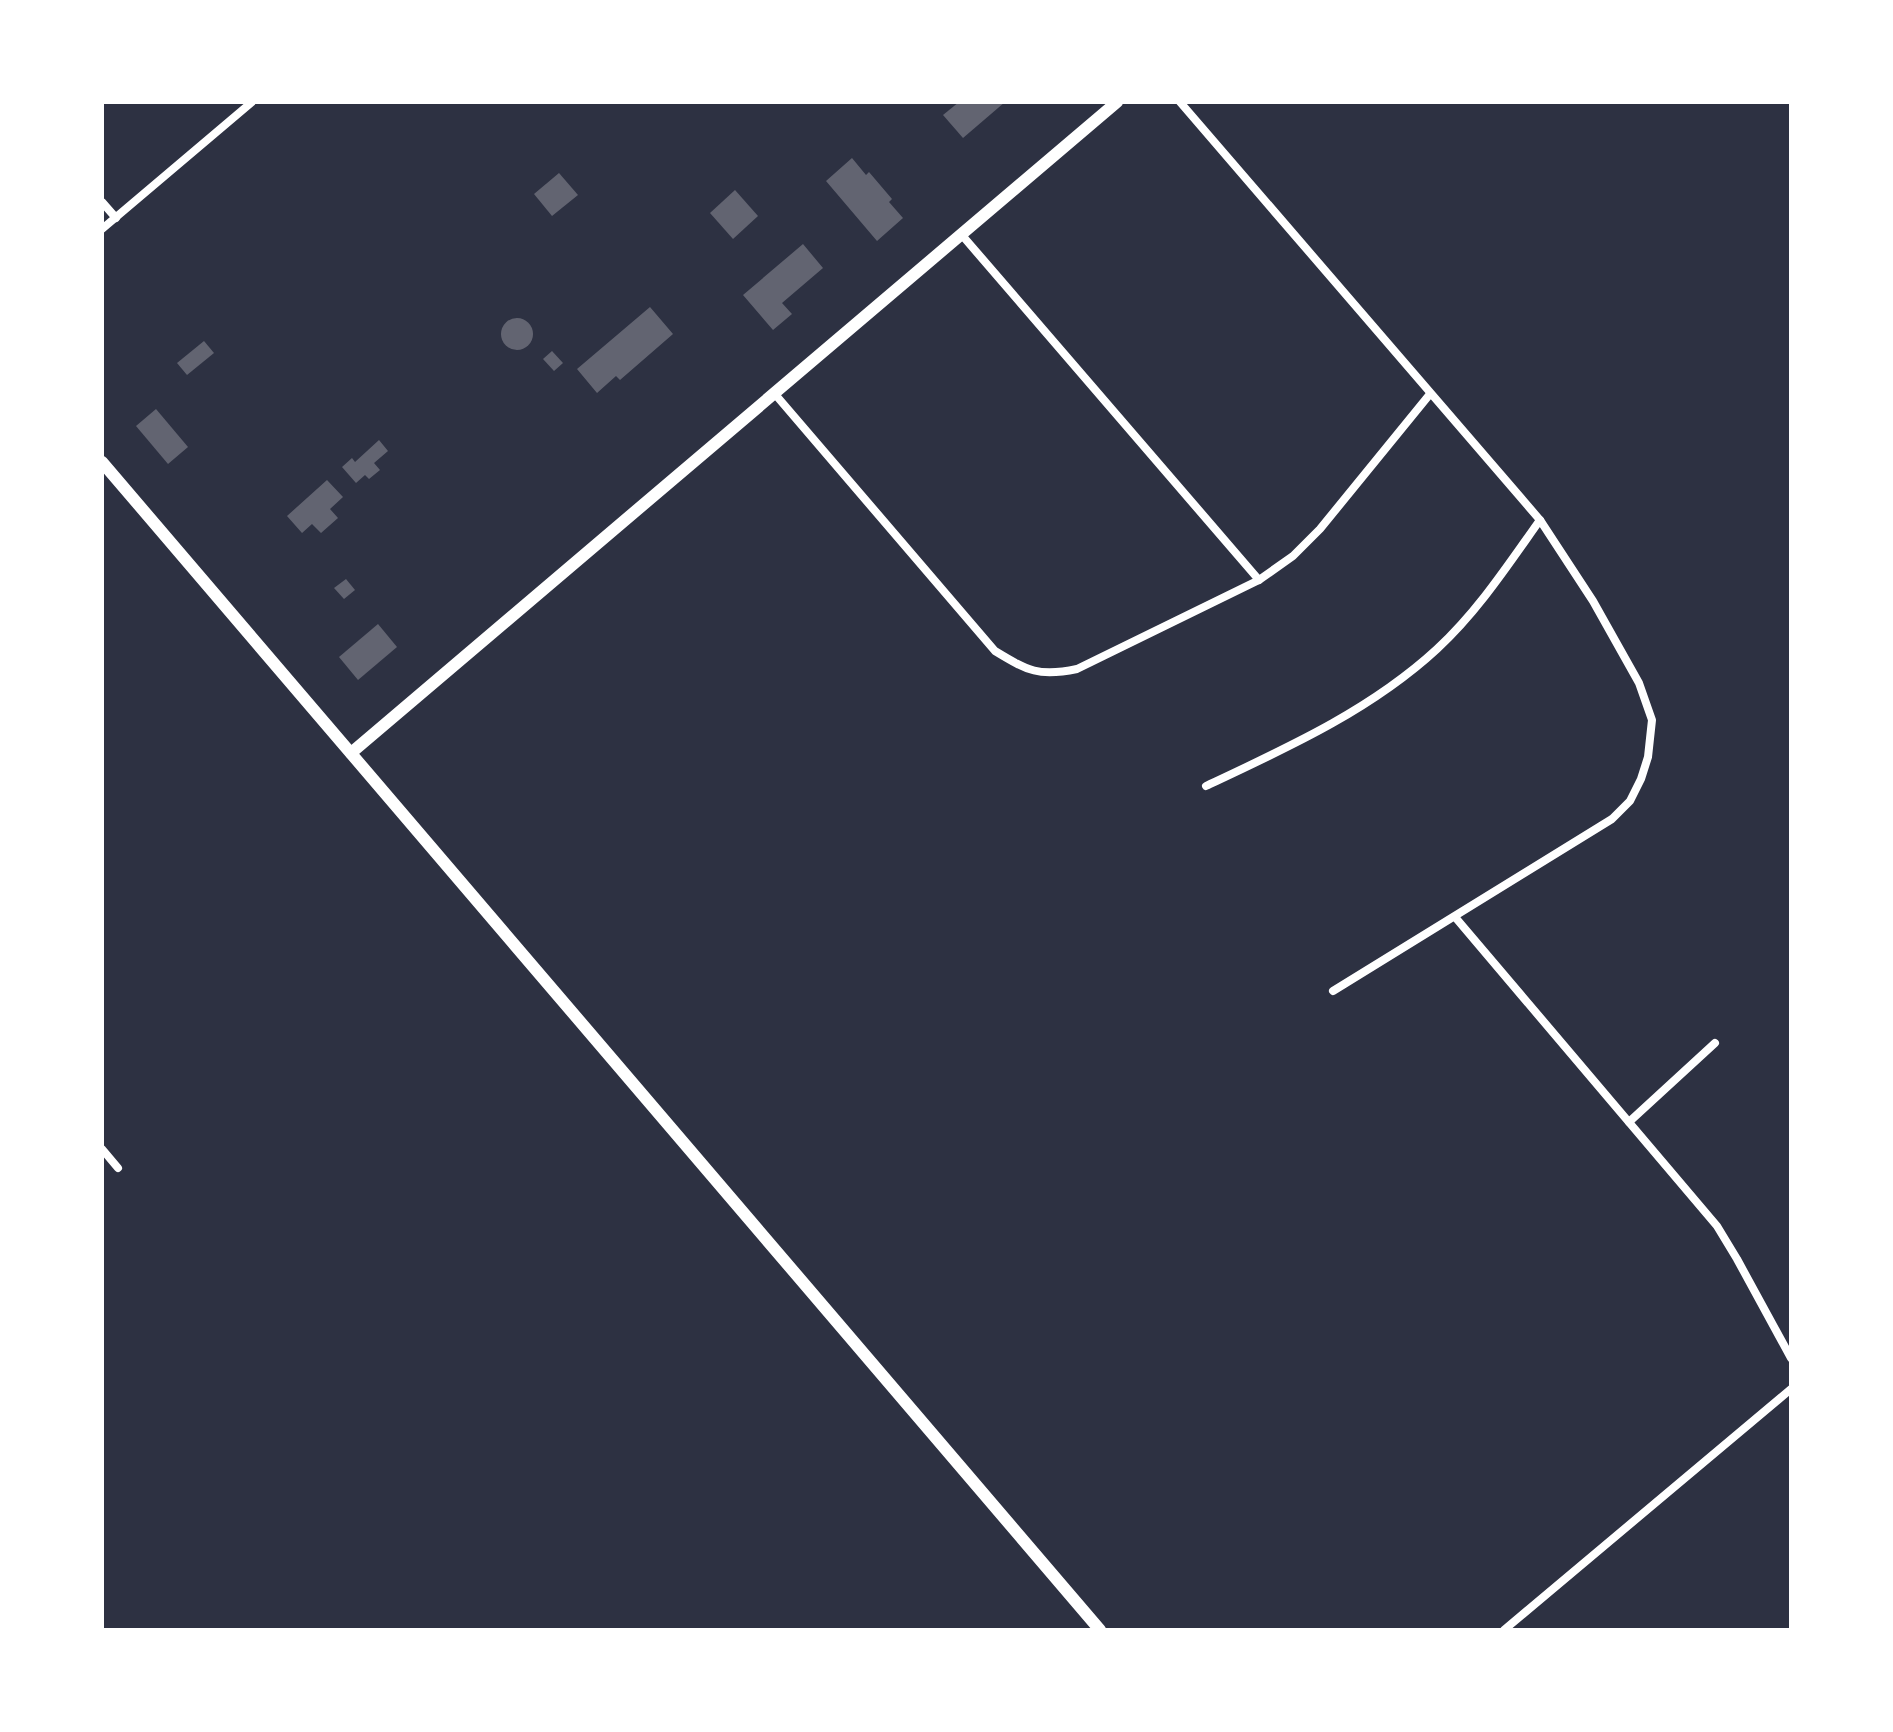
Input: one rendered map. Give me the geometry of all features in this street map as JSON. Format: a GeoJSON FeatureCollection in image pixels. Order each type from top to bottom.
{"type":"FeatureCollection","features":[{"type":"Feature","properties":{"kind":"street"},"geometry":{"type":"LineString","coordinates":[[102,229],[252,102]]}},
{"type":"Feature","properties":{"kind":"street"},"geometry":{"type":"LineString","coordinates":[[351,753],[1117,102]]}},
{"type":"Feature","properties":{"kind":"street"},"geometry":{"type":"LineString","coordinates":[[1180,102],[1540,520],[1593,601],[1639,683],[1652,720],[1648,757],[1641,779],[1630,801],[1612,819],[1333,991]]}},
{"type":"Feature","properties":{"kind":"street"},"geometry":{"type":"LineString","coordinates":[[102,202],[116,218]]}},
{"type":"Feature","properties":{"kind":"street"},"geometry":{"type":"LineString","coordinates":[[961,234],[1259,580]]}},
{"type":"Feature","properties":{"kind":"street"},"geometry":{"type":"LineString","coordinates":[[774,393],[995,651],[1019,665],[1044,673],[1077,669],[1259,580],[1293,556],[1320,529],[1430,394]]}},
{"type":"Feature","properties":{"kind":"street"},"geometry":{"type":"LineString","coordinates":[[102,462],[1100,1630]]}},
{"type":"Feature","properties":{"kind":"street"},"geometry":{"type":"LineString","coordinates":[[1206,786],[1310,737],[1378,695],[1436,650],[1496,582],[1540,520]]}},
{"type":"Feature","properties":{"kind":"street"},"geometry":{"type":"LineString","coordinates":[[1455,917],[1717,1226],[1791,1358]]}},
{"type":"Feature","properties":{"kind":"street"},"geometry":{"type":"LineString","coordinates":[[1629,1122],[1715,1043]]}},
{"type":"Feature","properties":{"kind":"street"},"geometry":{"type":"LineString","coordinates":[[102,1149],[118,1168]]}},
{"type":"Feature","properties":{"kind":"street"},"geometry":{"type":"LineString","coordinates":[[1504,1630],[1791,1389]]}},
{"type":"Feature","properties":{"kind":"building"},"geometry":{"type":"Polygon","coordinates":[[[959,102],[1005,102],[963,138],[943,115],[959,102]]]}},
{"type":"Feature","properties":{"kind":"building"},"geometry":{"type":"Polygon","coordinates":[[[852,158],[892,199],[889,202],[903,218],[877,241],[826,181],[852,158]]]}},
{"type":"Feature","properties":{"kind":"building"},"geometry":{"type":"Polygon","coordinates":[[[559,173],[578,195],[552,216],[534,194],[559,173]]]}},
{"type":"Feature","properties":{"kind":"building"},"geometry":{"type":"Polygon","coordinates":[[[735,190],[758,216],[733,239],[710,213],[735,190]]]}},
{"type":"Feature","properties":{"kind":"building"},"geometry":{"type":"Polygon","coordinates":[[[803,244],[823,268],[782,303],[792,314],[773,330],[743,295],[803,244]]]}},
{"type":"Feature","properties":{"kind":"building"},"geometry":{"type":"Polygon","coordinates":[[[650,307],[673,334],[620,380],[616,376],[597,393],[577,369],[650,307]]]}},
{"type":"Feature","properties":{"kind":"building"},"geometry":{"type":"Polygon","coordinates":[[[517,318],[528,323],[533,334],[528,345],[517,350],[506,345],[501,334],[506,323],[517,318]]]}},
{"type":"Feature","properties":{"kind":"building"},"geometry":{"type":"Polygon","coordinates":[[[204,341],[214,353],[187,375],[177,363],[204,341]]]}},
{"type":"Feature","properties":{"kind":"building"},"geometry":{"type":"Polygon","coordinates":[[[552,351],[563,363],[554,371],[543,359],[552,351]]]}},
{"type":"Feature","properties":{"kind":"building"},"geometry":{"type":"Polygon","coordinates":[[[156,409],[188,447],[168,464],[136,426],[156,409]]]}},
{"type":"Feature","properties":{"kind":"building"},"geometry":{"type":"Polygon","coordinates":[[[379,440],[388,451],[374,463],[380,470],[369,479],[365,475],[356,483],[342,467],[352,458],[355,462],[379,440]]]}},
{"type":"Feature","properties":{"kind":"building"},"geometry":{"type":"Polygon","coordinates":[[[327,480],[343,497],[330,509],[338,518],[321,533],[312,524],[302,533],[287,516],[327,480]]]}},
{"type":"Feature","properties":{"kind":"building"},"geometry":{"type":"Polygon","coordinates":[[[346,579],[355,590],[344,599],[334,588],[346,579]]]}},
{"type":"Feature","properties":{"kind":"building"},"geometry":{"type":"Polygon","coordinates":[[[378,624],[397,647],[358,680],[339,657],[378,624]]]}}]}
